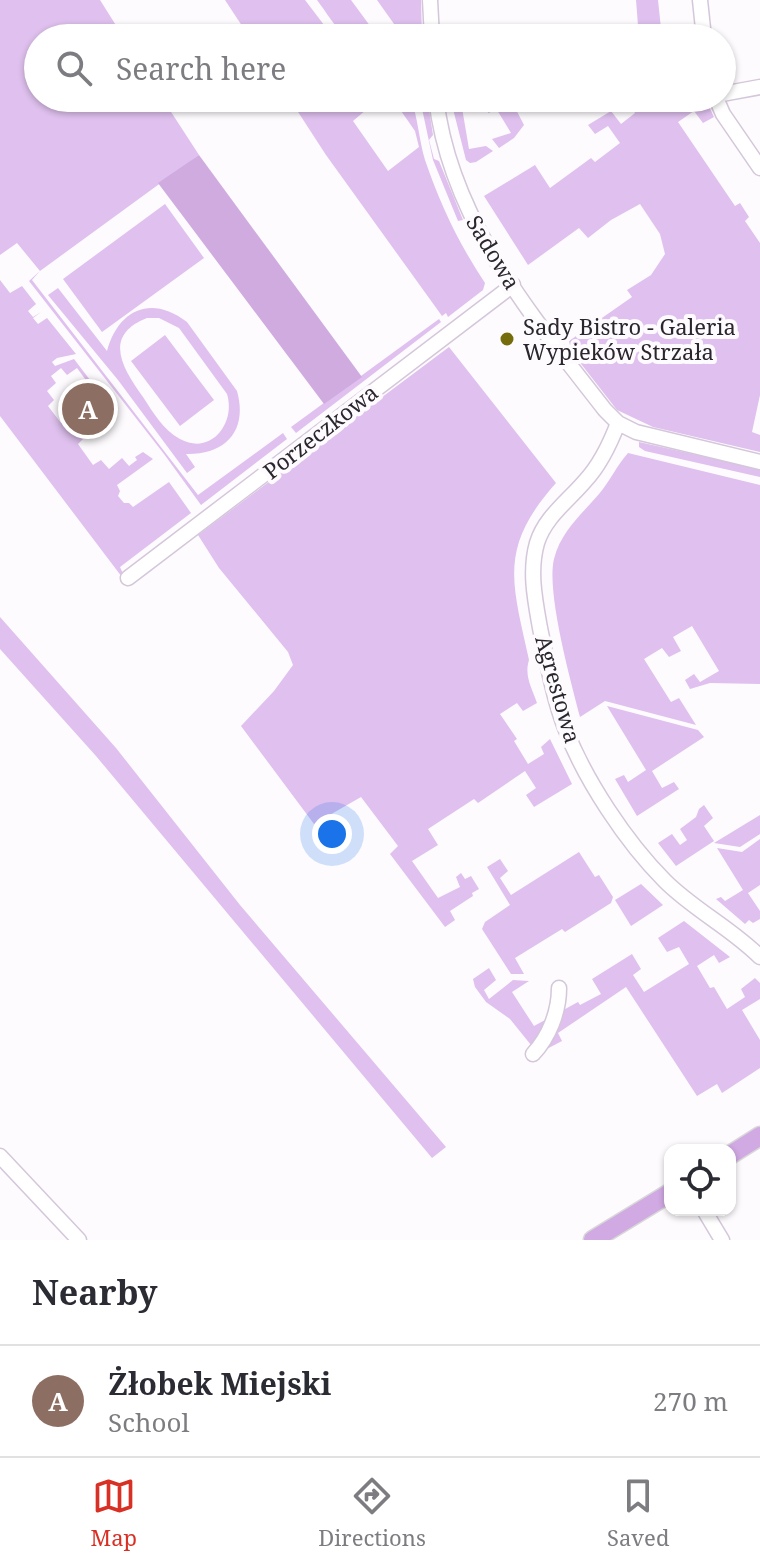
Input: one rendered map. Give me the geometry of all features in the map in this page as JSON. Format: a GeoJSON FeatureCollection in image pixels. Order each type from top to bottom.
{"type":"FeatureCollection","features":[{"type":"Feature","properties":{"kind":"main road"},"geometry":{"type":"LineString","coordinates":[[736,1151],[760,1136]]}},
{"type":"Feature","properties":{"kind":"main road"},"geometry":{"type":"LineString","coordinates":[[593,1240],[664,1197]]}},
{"type":"Feature","properties":{"kind":"street"},"geometry":{"type":"LineString","coordinates":[[430,0],[431,24]]}},
{"type":"Feature","properties":{"kind":"street"},"geometry":{"type":"LineString","coordinates":[[700,0],[703,24]]}},
{"type":"Feature","properties":{"kind":"street"},"geometry":{"type":"LineString","coordinates":[[736,91],[760,87]]}},
{"type":"Feature","properties":{"kind":"street","name":"Sadowa"},"geometry":{"type":"LineString","coordinates":[[438,112],[441,134],[460,192],[487,249],[585,385],[618,423],[644,434],[760,462]]}},
{"type":"Feature","properties":{"kind":"street"},"geometry":{"type":"LineString","coordinates":[[725,112],[760,168]]}},
{"type":"Feature","properties":{"kind":"street","name":"Porzeczkowa"},"geometry":{"type":"LineString","coordinates":[[128,578],[513,285]]}},
{"type":"Feature","properties":{"kind":"street","name":"Agrestowa"},"geometry":{"type":"LineString","coordinates":[[618,423],[596,467],[542,529],[534,557],[535,599],[558,705],[581,759],[630,841],[690,905],[760,957]]}},
{"type":"Feature","properties":{"kind":"street"},"geometry":{"type":"LineString","coordinates":[[533,1054],[554,1017],[559,988]]}},
{"type":"Feature","properties":{"kind":"street"},"geometry":{"type":"LineString","coordinates":[[0,1156],[79,1240]]}},
{"type":"Feature","properties":{"kind":"street"},"geometry":{"type":"LineString","coordinates":[[708,1216],[722,1240]]}},
{"type":"Feature","properties":{"kind":"shaded area"},"geometry":{"type":"Polygon","coordinates":[[[0,0],[100,0],[115,24],[24,24],[24,112],[171,112],[199,155],[40,271],[17,243],[0,255],[0,0]]]}},
{"type":"Feature","properties":{"kind":"shaded area"},"geometry":{"type":"Polygon","coordinates":[[[225,0],[305,0],[323,24],[241,24],[225,0]]]}},
{"type":"Feature","properties":{"kind":"shaded area"},"geometry":{"type":"Polygon","coordinates":[[[317,0],[351,0],[369,24],[335,24],[317,0]]]}},
{"type":"Feature","properties":{"kind":"shaded area"},"geometry":{"type":"Polygon","coordinates":[[[377,0],[421,0],[422,24],[394,24],[377,0]]]}},
{"type":"Feature","properties":{"kind":"shaded area"},"geometry":{"type":"Polygon","coordinates":[[[636,0],[658,0],[661,24],[638,24],[636,0]]]}},
{"type":"Feature","properties":{"kind":"shaded area"},"geometry":{"type":"Polygon","coordinates":[[[298,112],[364,112],[353,121],[388,171],[419,147],[415,131],[402,112],[414,112],[431,176],[459,239],[485,283],[483,290],[448,317],[446,313],[442,316],[298,112]]]}},
{"type":"Feature","properties":{"kind":"shaded area"},"geometry":{"type":"Polygon","coordinates":[[[423,112],[429,112],[433,135],[429,140],[434,159],[439,161],[463,220],[458,221],[433,160],[423,112]]]}},
{"type":"Feature","properties":{"kind":"shaded area"},"geometry":{"type":"Polygon","coordinates":[[[454,112],[463,112],[469,149],[486,146],[493,151],[476,162],[466,160],[454,112]]]}},
{"type":"Feature","properties":{"kind":"shaded area"},"geometry":{"type":"Polygon","coordinates":[[[498,112],[517,112],[524,125],[514,138],[499,148],[492,139],[511,133],[498,112]]]}},
{"type":"Feature","properties":{"kind":"shaded area"},"geometry":{"type":"Polygon","coordinates":[[[609,112],[621,124],[635,113],[693,112],[678,122],[735,206],[740,203],[749,217],[745,221],[760,243],[760,395],[752,432],[760,435],[760,452],[653,427],[617,410],[571,351],[569,341],[632,297],[627,290],[651,275],[665,254],[660,234],[640,204],[611,220],[588,238],[579,228],[528,265],[484,196],[535,165],[550,188],[591,158],[595,162],[620,143],[608,126],[595,134],[588,125],[609,112]]]}},
{"type":"Feature","properties":{"kind":"shaded area"},"geometry":{"type":"Polygon","coordinates":[[[695,112],[712,112],[714,117],[703,123],[695,112]]]}},
{"type":"Feature","properties":{"kind":"shaded area"},"geometry":{"type":"Polygon","coordinates":[[[199,155],[362,377],[324,404],[158,183],[199,155]]]}},
{"type":"Feature","properties":{"kind":"shaded area"},"geometry":{"type":"Polygon","coordinates":[[[165,204],[204,258],[102,332],[63,279],[165,204]]]}},
{"type":"Feature","properties":{"kind":"shaded area"},"geometry":{"type":"Polygon","coordinates":[[[40,271],[32,280],[198,495],[283,433],[287,439],[201,505],[29,281],[40,271]]]}},
{"type":"Feature","properties":{"kind":"shaded area"},"geometry":{"type":"Polygon","coordinates":[[[0,280],[10,293],[22,286],[36,304],[28,311],[33,317],[41,312],[33,318],[38,324],[47,318],[76,354],[57,358],[52,362],[55,366],[74,359],[90,380],[88,383],[77,368],[67,375],[61,368],[51,376],[56,383],[47,391],[54,400],[48,406],[61,423],[69,418],[84,438],[78,444],[93,465],[101,460],[109,469],[122,458],[129,466],[143,452],[153,459],[117,485],[120,491],[118,496],[133,507],[169,482],[191,513],[120,567],[128,585],[0,416],[0,280]]]}},
{"type":"Feature","properties":{"kind":"shaded area"},"geometry":{"type":"Polygon","coordinates":[[[58,288],[107,351],[119,325],[138,311],[161,309],[187,322],[237,391],[239,417],[231,438],[212,450],[186,454],[195,467],[187,473],[118,380],[48,295],[58,288]],[[147,318],[124,334],[121,354],[124,365],[168,431],[191,443],[211,440],[228,416],[227,394],[179,328],[159,318],[147,318]]]}},
{"type":"Feature","properties":{"kind":"shaded area"},"geometry":{"type":"Polygon","coordinates":[[[439,319],[441,322],[296,433],[291,427],[439,319]]]}},
{"type":"Feature","properties":{"kind":"shaded area"},"geometry":{"type":"Polygon","coordinates":[[[165,335],[214,400],[180,426],[131,361],[165,335]]]}},
{"type":"Feature","properties":{"kind":"shaded area"},"geometry":{"type":"Polygon","coordinates":[[[449,347],[556,483],[525,527],[517,547],[514,567],[518,609],[529,660],[528,677],[537,703],[523,711],[517,703],[500,714],[517,739],[514,741],[528,764],[544,754],[541,747],[550,739],[572,784],[534,807],[526,795],[536,788],[525,771],[478,803],[474,799],[428,829],[438,845],[412,861],[438,898],[460,887],[456,877],[461,873],[465,879],[471,876],[479,889],[450,911],[455,920],[445,927],[390,854],[398,846],[361,797],[314,824],[241,726],[274,691],[293,665],[288,652],[219,568],[198,535],[449,347]]]}},
{"type":"Feature","properties":{"kind":"shaded area"},"geometry":{"type":"Polygon","coordinates":[[[639,442],[760,469],[760,477],[645,451],[639,447],[639,442]]]}},
{"type":"Feature","properties":{"kind":"shaded area"},"geometry":{"type":"Polygon","coordinates":[[[628,453],[760,485],[760,684],[710,683],[690,689],[685,680],[694,674],[700,682],[719,671],[692,626],[673,637],[681,651],[669,657],[662,648],[644,659],[671,702],[679,698],[696,725],[605,701],[580,717],[571,682],[553,593],[554,559],[567,531],[603,489],[628,453]]]}},
{"type":"Feature","properties":{"kind":"shaded area"},"geometry":{"type":"Polygon","coordinates":[[[0,617],[116,748],[240,905],[446,1147],[432,1158],[96,756],[0,649],[0,617]]]}},
{"type":"Feature","properties":{"kind":"shaded area"},"geometry":{"type":"Polygon","coordinates":[[[607,706],[698,730],[704,737],[652,771],[662,788],[674,782],[679,789],[637,816],[615,779],[624,775],[628,782],[646,770],[607,706]]]}},
{"type":"Feature","properties":{"kind":"shaded area"},"geometry":{"type":"Polygon","coordinates":[[[704,805],[713,818],[704,826],[714,841],[676,866],[658,843],[672,834],[680,845],[687,840],[680,829],[696,817],[704,805]]]}},
{"type":"Feature","properties":{"kind":"shaded area"},"geometry":{"type":"Polygon","coordinates":[[[760,815],[760,834],[740,847],[714,843],[760,815]]]}},
{"type":"Feature","properties":{"kind":"shaded area"},"geometry":{"type":"Polygon","coordinates":[[[760,839],[760,885],[748,893],[760,911],[760,919],[753,923],[749,920],[745,924],[716,899],[721,897],[725,901],[743,890],[717,848],[742,852],[760,839]]]}},
{"type":"Feature","properties":{"kind":"shaded area"},"geometry":{"type":"Polygon","coordinates":[[[579,852],[613,897],[611,903],[515,958],[524,974],[511,974],[482,929],[485,922],[510,905],[487,867],[500,859],[508,871],[500,878],[511,895],[579,852]]]}},
{"type":"Feature","properties":{"kind":"shaded area"},"geometry":{"type":"Polygon","coordinates":[[[641,884],[663,905],[631,926],[615,900],[641,884]]]}},
{"type":"Feature","properties":{"kind":"shaded area"},"geometry":{"type":"Polygon","coordinates":[[[684,921],[730,957],[719,963],[714,955],[697,966],[727,1009],[745,997],[741,989],[755,978],[760,983],[760,999],[742,1010],[760,1040],[760,1068],[722,1093],[717,1084],[697,1096],[626,987],[558,1033],[562,1041],[541,1052],[535,1050],[510,1019],[486,1002],[475,987],[473,979],[489,968],[496,980],[484,990],[489,999],[513,980],[529,981],[512,992],[534,1026],[578,1002],[580,1005],[601,994],[592,979],[632,954],[641,969],[633,975],[644,992],[689,964],[679,947],[667,952],[658,938],[684,921]]]}},
{"type":"Feature","properties":{"kind":"place","name":"Sady Bistro - Galeria Wypieków Strzała"},"geometry":{"type":"Point","coordinates":[507,339]}},
{"type":"Feature","properties":{"kind":"place","name":"Żłobek Miejski"},"geometry":{"type":"Point","coordinates":[88,409]}}]}
